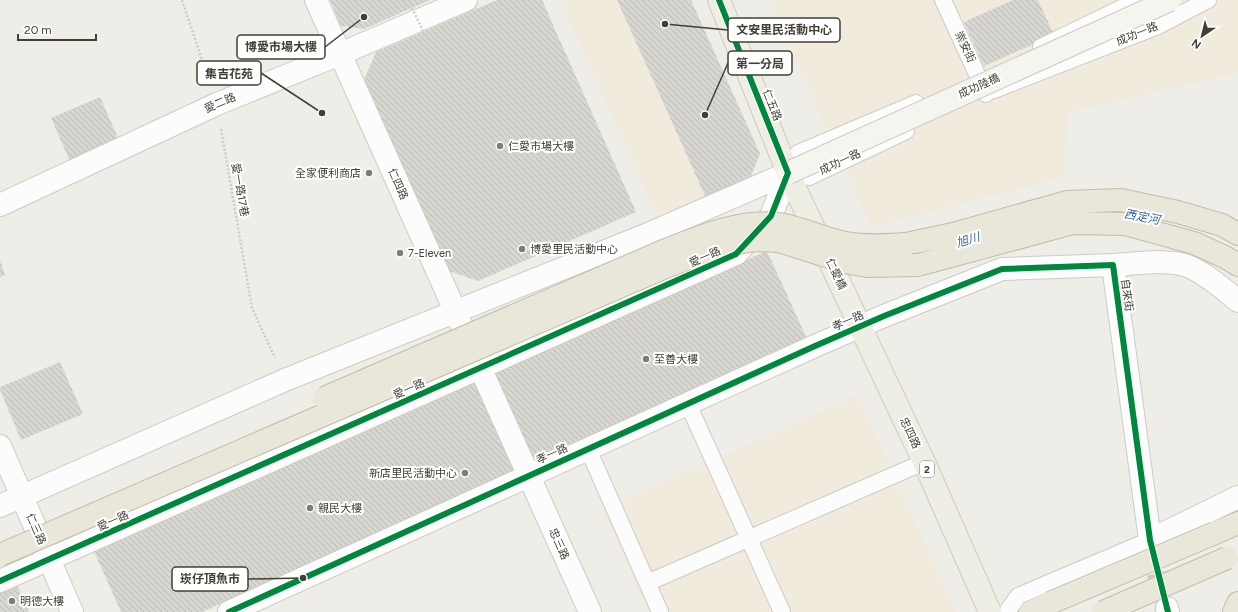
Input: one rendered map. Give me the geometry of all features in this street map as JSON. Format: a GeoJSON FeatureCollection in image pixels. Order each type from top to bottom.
{"type":"FeatureCollection","features":[{"type":"Feature","properties":{"kind":"highway"},"geometry":{"type":"LineString","coordinates":[[0,538],[654,255],[694,239],[729,229],[752,224],[778,224],[846,243],[874,246],[906,244],[953,234],[1067,202],[1121,200],[1178,212],[1222,225],[1238,234]]}},
{"type":"Feature","properties":{"kind":"highway"},"geometry":{"type":"LineString","coordinates":[[0,555],[668,266],[703,252],[733,244],[755,240],[779,241],[845,262],[860,265],[918,265],[1073,223],[1124,224],[1194,243],[1225,257],[1238,265]]}},
{"type":"Feature","properties":{"kind":"highway"},"geometry":{"type":"LineString","coordinates":[[1030,612],[1238,523]]}},
{"type":"Feature","properties":{"kind":"highway"},"geometry":{"type":"LineString","coordinates":[[1103,612],[1238,554]]}},
{"type":"Feature","properties":{"kind":"highway"},"geometry":{"type":"LineString","coordinates":[[1234,612],[1238,603]]}},
{"type":"Feature","properties":{"kind":"main road","name":"仁五路"},"geometry":{"type":"LineString","coordinates":[[719,0],[788,173]]}},
{"type":"Feature","properties":{"kind":"main road","name":"仁愛橋"},"geometry":{"type":"LineString","coordinates":[[788,173],[859,324]]}},
{"type":"Feature","properties":{"kind":"main road","name":"忠四路"},"geometry":{"type":"LineString","coordinates":[[859,324],[924,462],[990,612]]}},
{"type":"Feature","properties":{"kind":"street","name":"仁四路"},"geometry":{"type":"LineString","coordinates":[[316,0],[480,368]]}},
{"type":"Feature","properties":{"kind":"street","name":"愛二路"},"geometry":{"type":"LineString","coordinates":[[0,205],[217,104],[340,54],[466,0]]}},
{"type":"Feature","properties":{"kind":"street","name":"成功陸橋"},"geometry":{"type":"LineString","coordinates":[[788,173],[1170,0]]}},
{"type":"Feature","properties":{"kind":"street"},"geometry":{"type":"LineString","coordinates":[[0,506],[285,380],[641,237],[788,173]]}},
{"type":"Feature","properties":{"kind":"street","name":"愛一路"},"geometry":{"type":"LineString","coordinates":[[0,581],[736,254],[771,216],[788,173]]}},
{"type":"Feature","properties":{"kind":"street","name":"自來街"},"geometry":{"type":"LineString","coordinates":[[884,316],[1002,269],[1169,263],[1189,267],[1208,278],[1238,301]]}},
{"type":"Feature","properties":{"kind":"street","name":"自來街"},"geometry":{"type":"LineString","coordinates":[[1113,265],[1150,540]]}},
{"type":"Feature","properties":{"kind":"street","name":"孝一路"},"geometry":{"type":"LineString","coordinates":[[229,612],[815,346],[859,324],[884,316]]}},
{"type":"Feature","properties":{"kind":"street","name":"忠三路"},"geometry":{"type":"LineString","coordinates":[[480,368],[590,612]]}},
{"type":"Feature","properties":{"kind":"street","name":"仁三路"},"geometry":{"type":"LineString","coordinates":[[0,446],[72,612]]}},
{"type":"Feature","properties":{"kind":"street"},"geometry":{"type":"LineString","coordinates":[[1150,540],[1238,497]]}},
{"type":"Feature","properties":{"kind":"lane","name":"崇安街"},"geometry":{"type":"LineString","coordinates":[[943,0],[986,94]]}},
{"type":"Feature","properties":{"kind":"lane"},"geometry":{"type":"LineString","coordinates":[[788,173],[798,153],[979,77],[1138,0]]}},
{"type":"Feature","properties":{"kind":"lane"},"geometry":{"type":"LineString","coordinates":[[1152,0],[1158,26]]}},
{"type":"Feature","properties":{"kind":"lane","name":"成功一路"},"geometry":{"type":"LineString","coordinates":[[788,173],[809,177],[986,94],[1158,26],[1208,0]]}},
{"type":"Feature","properties":{"kind":"lane"},"geometry":{"type":"LineString","coordinates":[[688,404],[782,612]]}},
{"type":"Feature","properties":{"kind":"lane"},"geometry":{"type":"LineString","coordinates":[[588,449],[660,612]]}},
{"type":"Feature","properties":{"kind":"lane"},"geometry":{"type":"LineString","coordinates":[[647,583],[924,462]]}},
{"type":"Feature","properties":{"kind":"lane"},"geometry":{"type":"LineString","coordinates":[[1007,612],[1018,596],[1150,540]]}},
{"type":"Feature","properties":{"kind":"path"},"geometry":{"type":"LineString","coordinates":[[412,8],[423,32]]}},
{"type":"Feature","properties":{"kind":"shaded area"},"geometry":{"type":"Polygon","coordinates":[[[560,0],[617,0],[706,198],[658,219],[560,0]]]}},
{"type":"Feature","properties":{"kind":"shaded area"},"geometry":{"type":"Polygon","coordinates":[[[768,0],[1238,0],[1238,73],[1067,113],[1065,177],[871,227],[768,0]]]}},
{"type":"Feature","properties":{"kind":"shaded area"},"geometry":{"type":"Polygon","coordinates":[[[858,395],[956,612],[648,612],[602,510],[858,395]]]}},
{"type":"Feature","properties":{"kind":"pier"},"geometry":{"type":"Polygon","coordinates":[[[876,230],[901,286],[822,322],[811,339],[808,341],[767,251],[770,250],[797,266],[876,230]]]}},
{"type":"Feature","properties":{"kind":"pier"},"geometry":{"type":"Polygon","coordinates":[[[93,549],[121,612],[29,612],[16,583],[93,549]]]}},
{"type":"Feature","properties":{"kind":"building"},"geometry":{"type":"Polygon","coordinates":[[[330,0],[430,0],[364,29],[341,26],[330,0]]]}},
{"type":"Feature","properties":{"kind":"building","name":"仁愛市場大樓"},"geometry":{"type":"Polygon","coordinates":[[[497,0],[542,0],[636,212],[478,281],[449,271],[364,80],[376,52],[497,0]]]}},
{"type":"Feature","properties":{"kind":"building"},"geometry":{"type":"Polygon","coordinates":[[[617,0],[691,0],[760,154],[751,176],[706,198],[617,0]]]}},
{"type":"Feature","properties":{"kind":"building"},"geometry":{"type":"Polygon","coordinates":[[[1013,0],[1038,0],[1054,35],[984,66],[964,22],[1013,0]]]}},
{"type":"Feature","properties":{"kind":"building"},"geometry":{"type":"Polygon","coordinates":[[[100,97],[121,145],[72,166],[51,118],[100,97]]]}},
{"type":"Feature","properties":{"kind":"building"},"geometry":{"type":"Polygon","coordinates":[[[767,251],[808,341],[202,612],[121,612],[93,549],[767,251]]]}},
{"type":"Feature","properties":{"kind":"building"},"geometry":{"type":"Polygon","coordinates":[[[0,260],[5,275],[0,277],[0,260]]]}},
{"type":"Feature","properties":{"kind":"building"},"geometry":{"type":"Polygon","coordinates":[[[60,362],[83,414],[21,440],[0,387],[60,362]]]}},
{"type":"Feature","properties":{"kind":"building","name":"明德大樓"},"geometry":{"type":"Polygon","coordinates":[[[16,583],[29,612],[0,612],[0,590],[16,583]]]}},
{"type":"Feature","properties":{"kind":"tunnel"},"geometry":{"type":"LineString","coordinates":[[1150,541],[1166,605]]}},
{"type":"Feature","properties":{"kind":"cycle path"},"geometry":{"type":"LineString","coordinates":[[0,581],[736,254],[771,216],[788,173],[719,0]]}},
{"type":"Feature","properties":{"kind":"cycle path"},"geometry":{"type":"LineString","coordinates":[[229,612],[815,346],[884,316],[1002,269],[1113,265],[1150,540],[1168,612]]}},
{"type":"Feature","properties":{"kind":"place","name":"博愛市場大樓"},"geometry":{"type":"Point","coordinates":[364,17]}},
{"type":"Feature","properties":{"kind":"place","name":"文安里民活動中心"},"geometry":{"type":"Point","coordinates":[665,24]}},
{"type":"Feature","properties":{"kind":"place","name":"集吉花苑"},"geometry":{"type":"Point","coordinates":[322,113]}},
{"type":"Feature","properties":{"kind":"place","name":"第一分局"},"geometry":{"type":"Point","coordinates":[705,115]}},
{"type":"Feature","properties":{"kind":"place","name":"仁愛市場大樓"},"geometry":{"type":"Point","coordinates":[500,146]}},
{"type":"Feature","properties":{"kind":"place","name":"全家便利商店"},"geometry":{"type":"Point","coordinates":[369,173]}},
{"type":"Feature","properties":{"kind":"place","name":"博愛里民活動中心"},"geometry":{"type":"Point","coordinates":[522,249]}},
{"type":"Feature","properties":{"kind":"place","name":"7-Eleven"},"geometry":{"type":"Point","coordinates":[400,253]}},
{"type":"Feature","properties":{"kind":"place","name":"至善大樓"},"geometry":{"type":"Point","coordinates":[646,359]}},
{"type":"Feature","properties":{"kind":"place","name":"新店里民活動中心"},"geometry":{"type":"Point","coordinates":[465,473]}},
{"type":"Feature","properties":{"kind":"place","name":"親民大樓"},"geometry":{"type":"Point","coordinates":[310,508]}},
{"type":"Feature","properties":{"kind":"place","name":"崁仔頂魚市"},"geometry":{"type":"Point","coordinates":[303,578]}},
{"type":"Feature","properties":{"kind":"place","name":"明德大樓"},"geometry":{"type":"Point","coordinates":[12,601]}},
{"type":"Feature","properties":{"kind":"water label","name":"西定河"},"geometry":{"type":"Point","coordinates":[1142,217]}},
{"type":"Feature","properties":{"kind":"water label","name":"旭川"},"geometry":{"type":"Point","coordinates":[968,240]}}]}
